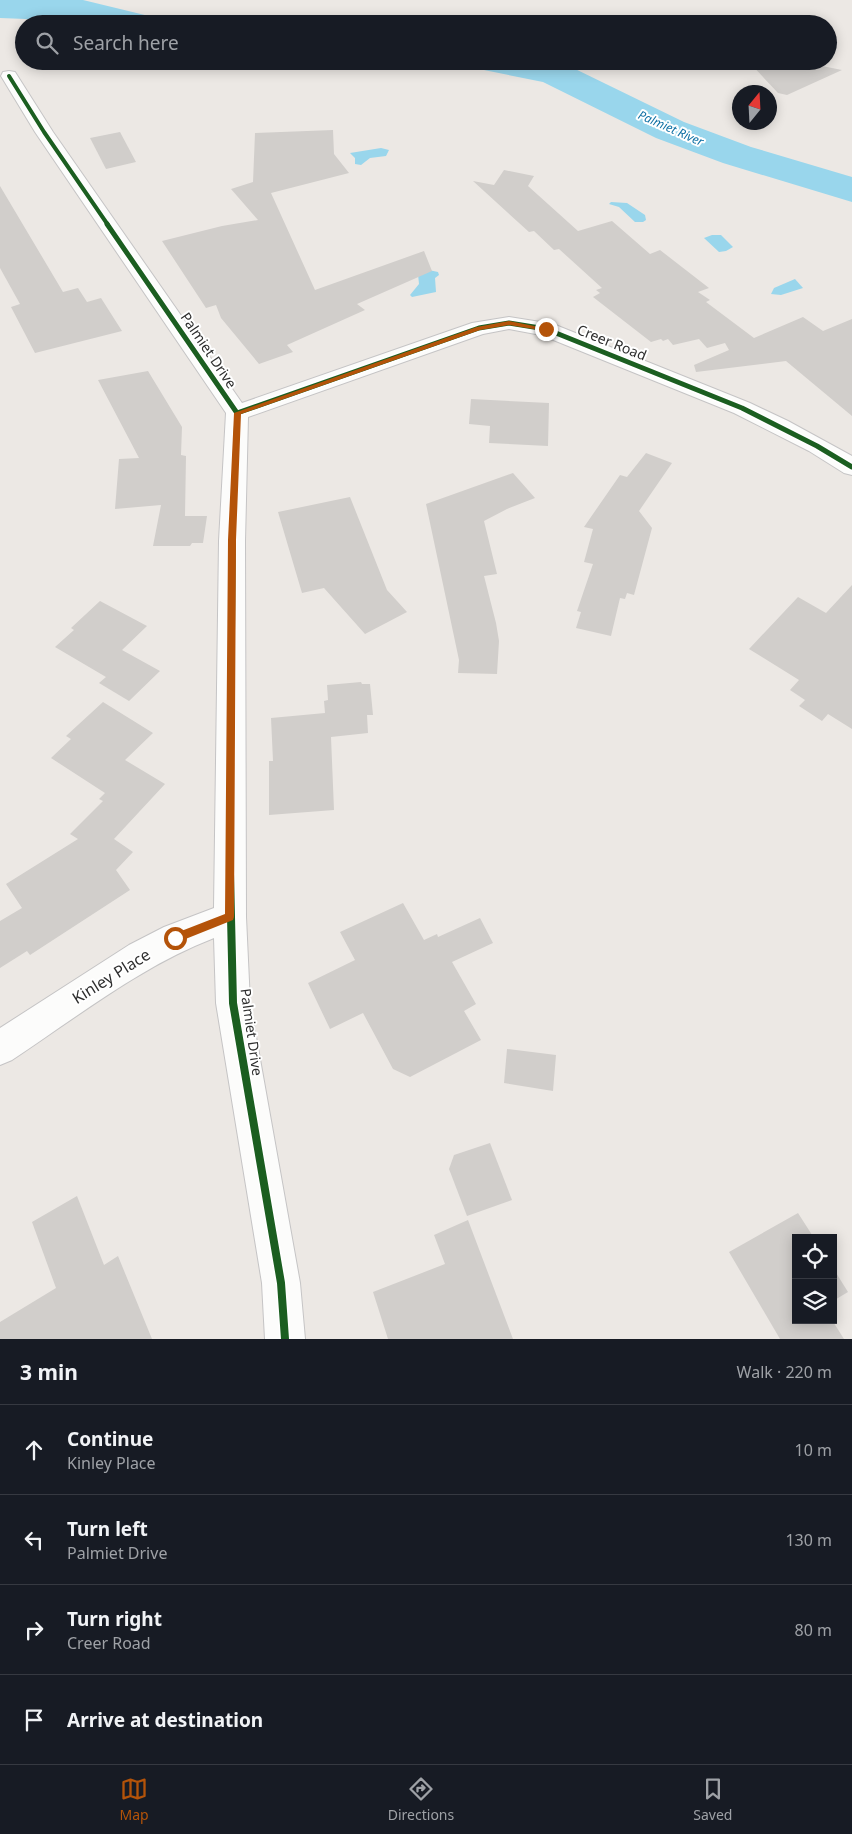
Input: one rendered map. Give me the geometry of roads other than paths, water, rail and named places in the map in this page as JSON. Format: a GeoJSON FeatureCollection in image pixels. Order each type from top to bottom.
{"type":"FeatureCollection","features":[{"type":"Feature","properties":{"kind":"street","name":"Palmiet Drive"},"geometry":{"type":"LineString","coordinates":[[9,76],[44,132],[237,413],[232,540],[230,917],[233,1003],[281,1284],[285,1339]]}},
{"type":"Feature","properties":{"kind":"street","name":"Creer Road"},"geometry":{"type":"LineString","coordinates":[[237,413],[479,328],[517,323],[546,329],[732,405],[824,448],[852,467]]}},
{"type":"Feature","properties":{"kind":"street","name":"Kinley Place"},"geometry":{"type":"LineString","coordinates":[[0,1048],[141,956],[175,938],[230,917]]}},
{"type":"Feature","properties":{"kind":"water"},"geometry":{"type":"Polygon","coordinates":[[[381,148],[389,150],[386,156],[370,158],[361,165],[355,164],[355,158],[350,153],[381,148]]]}},
{"type":"Feature","properties":{"kind":"water"},"geometry":{"type":"Polygon","coordinates":[[[611,202],[627,203],[645,215],[646,220],[635,222],[619,207],[609,204],[611,202]]]}},
{"type":"Feature","properties":{"kind":"water"},"geometry":{"type":"Polygon","coordinates":[[[712,235],[721,235],[733,247],[719,252],[704,238],[712,235]]]}},
{"type":"Feature","properties":{"kind":"water"},"geometry":{"type":"Polygon","coordinates":[[[424,269],[438,272],[439,275],[435,278],[436,292],[412,297],[410,295],[419,284],[418,274],[424,269]]]}},
{"type":"Feature","properties":{"kind":"water"},"geometry":{"type":"Polygon","coordinates":[[[795,279],[803,288],[781,295],[771,294],[774,288],[795,279]]]}},
{"type":"Feature","properties":{"kind":"waterway","name":"Palmiet River"},"geometry":{"type":"LineString","coordinates":[[0,8],[82,10],[103,15]]}},
{"type":"Feature","properties":{"kind":"waterway","name":"Palmiet River"},"geometry":{"type":"LineString","coordinates":[[538,70],[554,73],[670,130],[737,155],[852,190]]}}]}
